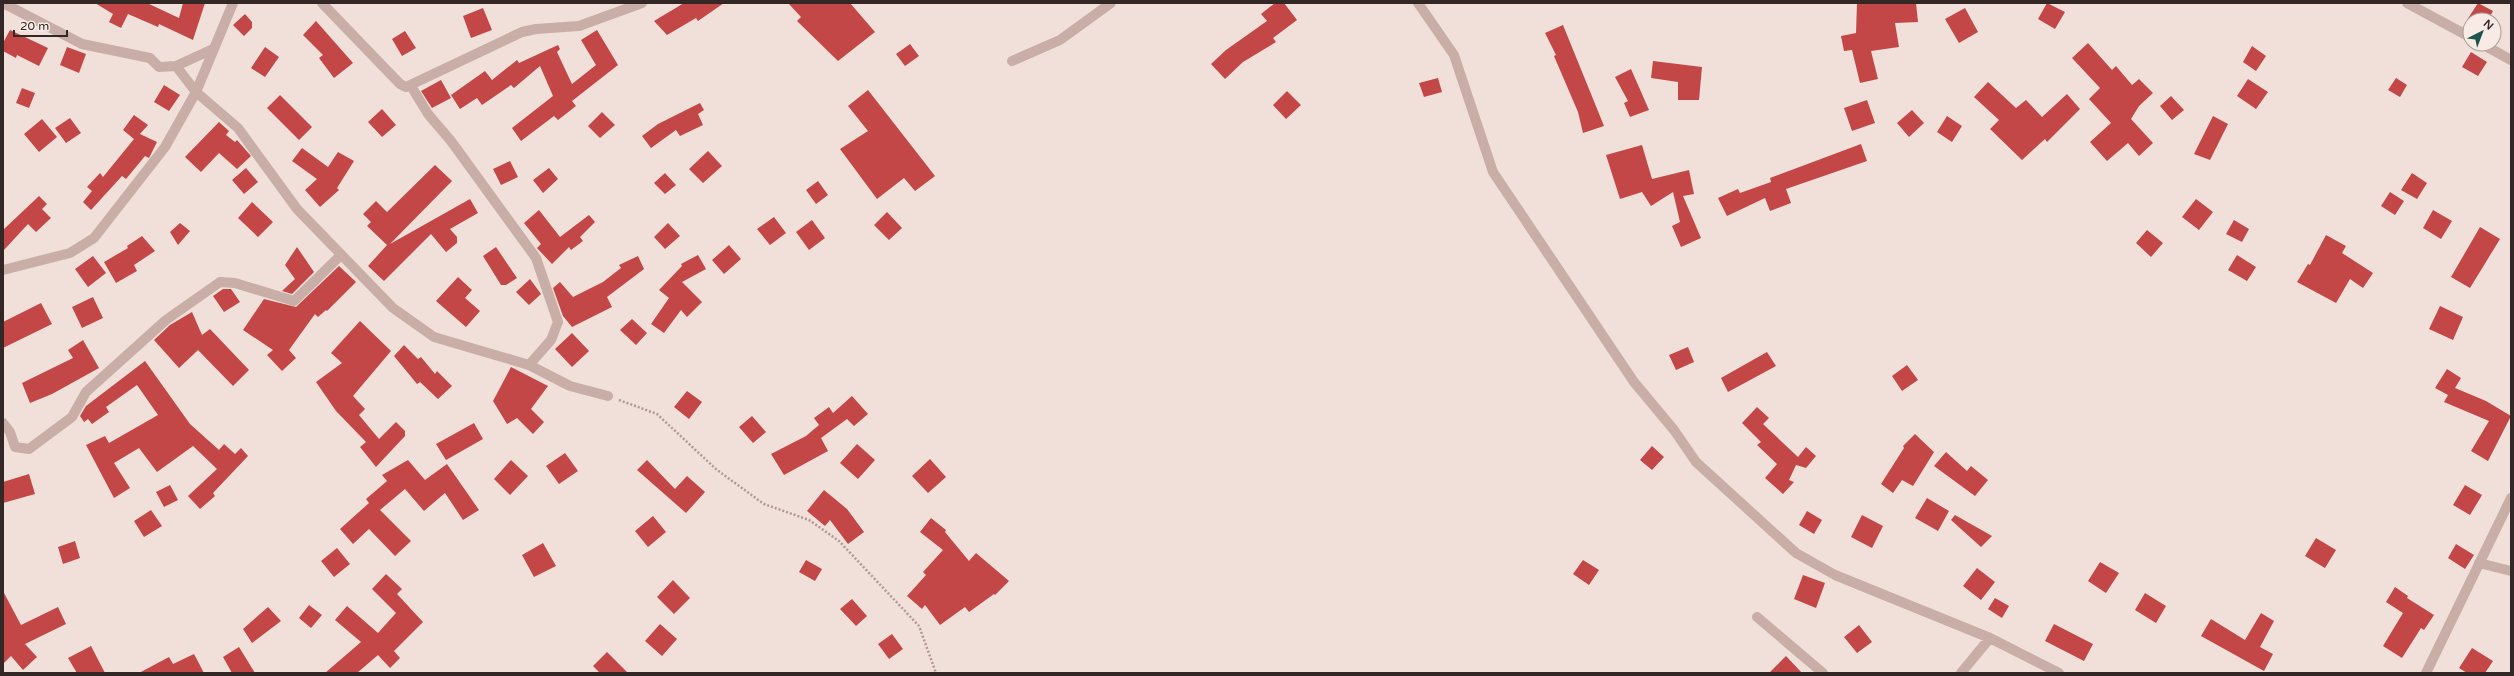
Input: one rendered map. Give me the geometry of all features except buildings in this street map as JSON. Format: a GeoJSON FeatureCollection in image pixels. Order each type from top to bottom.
{"type":"FeatureCollection","features":[{"type":"Feature","properties":{"kind":"street"},"geometry":{"type":"LineString","coordinates":[[3,3],[82,44],[150,58],[159,67],[176,66],[214,49]]}},
{"type":"Feature","properties":{"kind":"street"},"geometry":{"type":"LineString","coordinates":[[3,270],[70,253],[94,238],[165,147],[196,92],[233,3]]}},
{"type":"Feature","properties":{"kind":"street"},"geometry":{"type":"LineString","coordinates":[[322,3],[400,84],[411,86],[522,32],[536,29],[579,26],[642,3]]}},
{"type":"Feature","properties":{"kind":"street"},"geometry":{"type":"LineString","coordinates":[[1012,61],[1060,40],[1111,3]]}},
{"type":"Feature","properties":{"kind":"street"},"geometry":{"type":"LineString","coordinates":[[1418,3],[1454,55],[1493,172],[1634,382],[1674,430],[1696,462],[1796,553],[1835,576],[1990,638],[2059,673]]}},
{"type":"Feature","properties":{"kind":"street"},"geometry":{"type":"LineString","coordinates":[[2407,3],[2462,33]]}},
{"type":"Feature","properties":{"kind":"street"},"geometry":{"type":"LineString","coordinates":[[2496,52],[2511,60]]}},
{"type":"Feature","properties":{"kind":"street"},"geometry":{"type":"LineString","coordinates":[[176,66],[196,92],[238,128],[297,209],[340,256],[392,308],[434,337],[529,365],[570,386],[608,396]]}},
{"type":"Feature","properties":{"kind":"street"},"geometry":{"type":"LineString","coordinates":[[411,86],[428,114],[451,141],[536,258],[558,322],[551,340],[529,365]]}},
{"type":"Feature","properties":{"kind":"street"},"geometry":{"type":"LineString","coordinates":[[3,423],[10,432],[15,447],[22,450],[29,449],[72,417],[86,392],[166,320],[220,282],[235,283],[294,301],[340,256]]}},
{"type":"Feature","properties":{"kind":"street"},"geometry":{"type":"LineString","coordinates":[[2426,673],[2478,563],[2511,498]]}},
{"type":"Feature","properties":{"kind":"street"},"geometry":{"type":"LineString","coordinates":[[2478,563],[2511,571]]}},
{"type":"Feature","properties":{"kind":"street"},"geometry":{"type":"LineString","coordinates":[[1757,617],[1823,673]]}},
{"type":"Feature","properties":{"kind":"street"},"geometry":{"type":"LineString","coordinates":[[1961,673],[1990,638]]}},
{"type":"Feature","properties":{"kind":"path"},"geometry":{"type":"LineString","coordinates":[[608,396],[657,414],[717,470],[764,504],[809,520],[839,541],[919,626],[936,673]]}}]}
